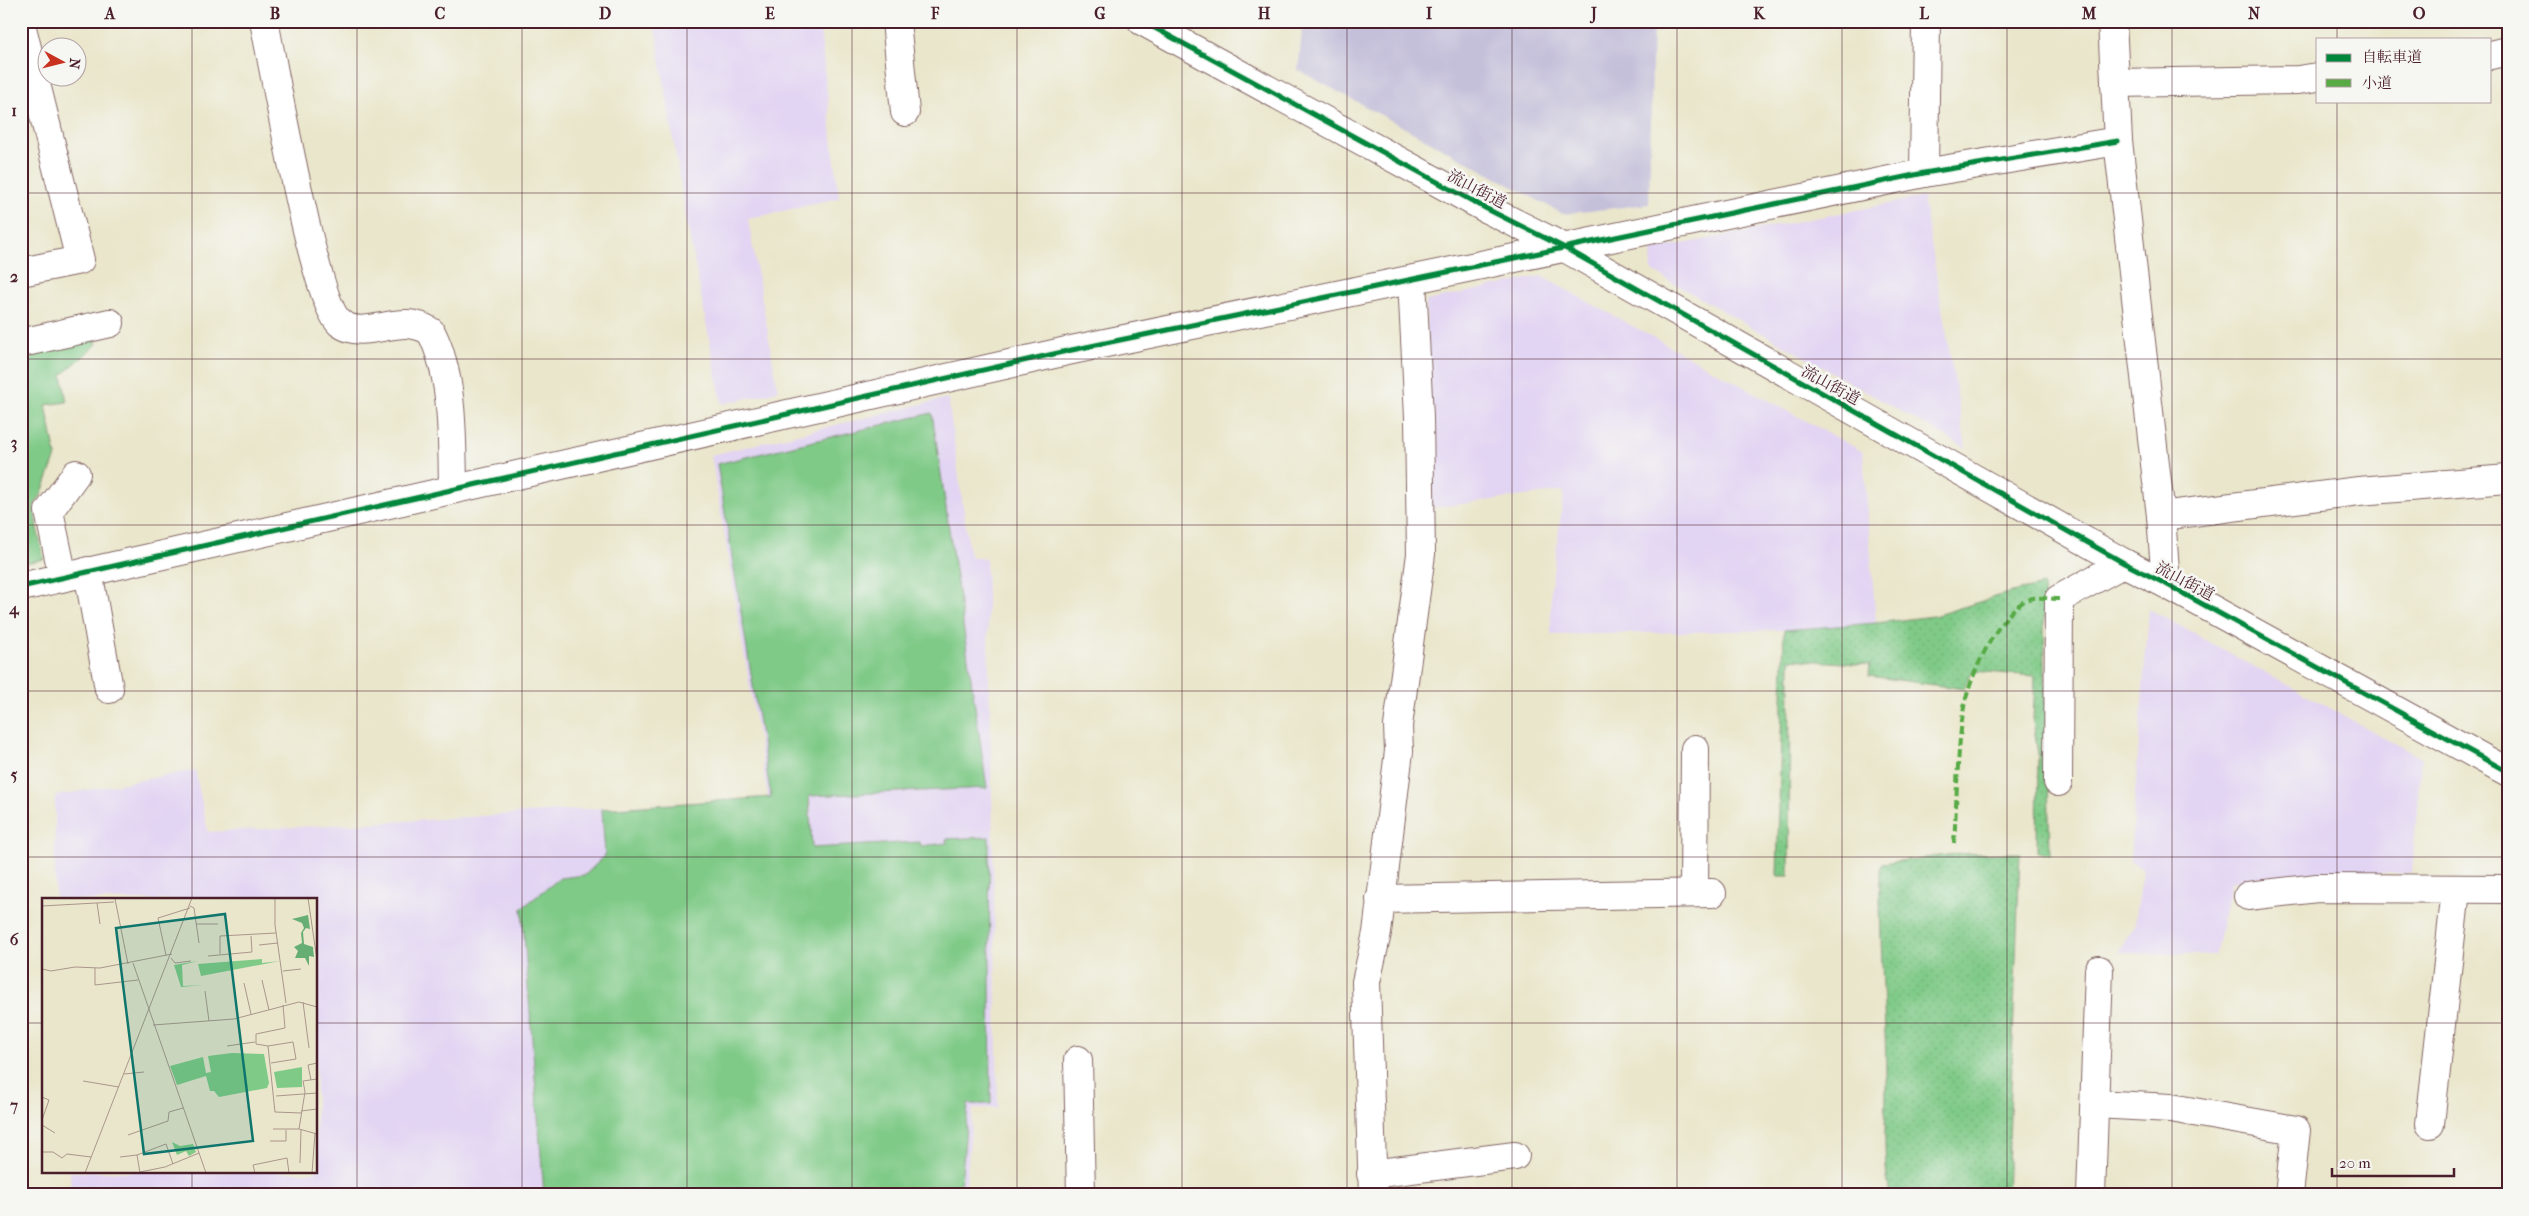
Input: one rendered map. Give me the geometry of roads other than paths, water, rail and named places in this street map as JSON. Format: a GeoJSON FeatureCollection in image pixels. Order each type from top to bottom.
{"type":"FeatureCollection","features":[{"type":"Feature","properties":{"kind":"street"},"geometry":{"type":"LineString","coordinates":[[264,21],[307,233],[330,309],[338,322],[349,329],[363,330],[407,322],[431,332],[436,342],[450,399],[454,490]]}},
{"type":"Feature","properties":{"kind":"street"},"geometry":{"type":"LineString","coordinates":[[896,21],[905,112]]}},
{"type":"Feature","properties":{"kind":"street","name":"流山街道"},"geometry":{"type":"LineString","coordinates":[[1142,21],[1479,204],[1565,248],[2124,563],[2166,584],[2508,772]]}},
{"type":"Feature","properties":{"kind":"street"},"geometry":{"type":"LineString","coordinates":[[1924,173],[1926,21]]}},
{"type":"Feature","properties":{"kind":"street"},"geometry":{"type":"LineString","coordinates":[[2112,21],[2118,141],[2161,516],[2166,584]]}},
{"type":"Feature","properties":{"kind":"street"},"geometry":{"type":"LineString","coordinates":[[21,24],[80,260],[21,272]]}},
{"type":"Feature","properties":{"kind":"street"},"geometry":{"type":"LineString","coordinates":[[2492,55],[2508,51]]}},
{"type":"Feature","properties":{"kind":"street"},"geometry":{"type":"LineString","coordinates":[[2115,83],[2298,80],[2316,77]]}},
{"type":"Feature","properties":{"kind":"street"},"geometry":{"type":"LineString","coordinates":[[21,587],[1057,354],[1924,173],[2118,141]]}},
{"type":"Feature","properties":{"kind":"street"},"geometry":{"type":"LineString","coordinates":[[1412,280],[1419,417],[1421,554],[1398,726],[1399,751],[1377,933],[1366,982],[1372,1184],[1515,1156]]}},
{"type":"Feature","properties":{"kind":"street"},"geometry":{"type":"LineString","coordinates":[[21,343],[110,323]]}},
{"type":"Feature","properties":{"kind":"street"},"geometry":{"type":"LineString","coordinates":[[76,474],[49,511],[76,574],[109,689]]}},
{"type":"Feature","properties":{"kind":"street"},"geometry":{"type":"LineString","coordinates":[[2161,516],[2359,491],[2508,479]]}},
{"type":"Feature","properties":{"kind":"street"},"geometry":{"type":"LineString","coordinates":[[2058,782],[2059,599],[2124,563]]}},
{"type":"Feature","properties":{"kind":"street"},"geometry":{"type":"LineString","coordinates":[[1380,899],[1703,893],[1695,749]]}},
{"type":"Feature","properties":{"kind":"street"},"geometry":{"type":"LineString","coordinates":[[2248,896],[2317,888],[2456,890],[2508,888]]}},
{"type":"Feature","properties":{"kind":"street"},"geometry":{"type":"LineString","coordinates":[[2430,1124],[2456,890]]}},
{"type":"Feature","properties":{"kind":"street"},"geometry":{"type":"LineString","coordinates":[[2091,1195],[2099,970]]}},
{"type":"Feature","properties":{"kind":"street"},"geometry":{"type":"LineString","coordinates":[[1078,1060],[1081,1195]]}},
{"type":"Feature","properties":{"kind":"street"},"geometry":{"type":"LineString","coordinates":[[2095,1104],[2171,1108],[2296,1130],[2289,1195]]}}]}
